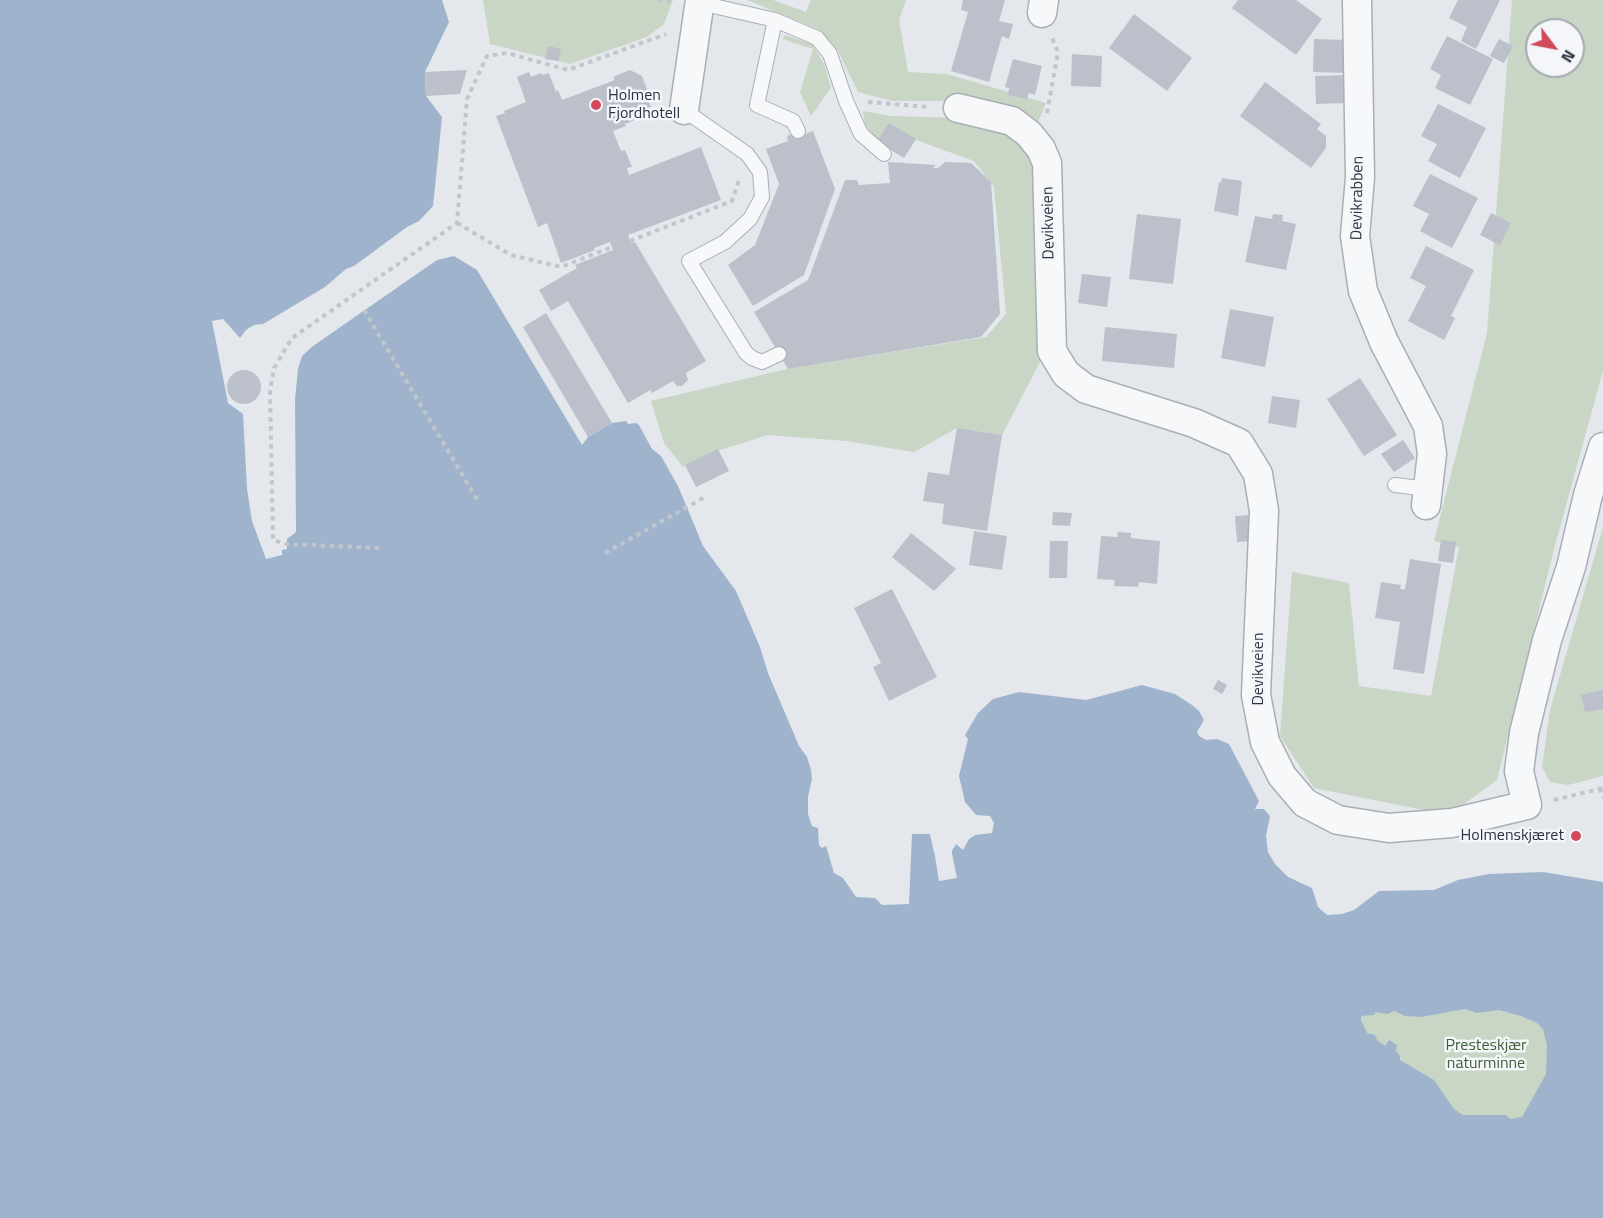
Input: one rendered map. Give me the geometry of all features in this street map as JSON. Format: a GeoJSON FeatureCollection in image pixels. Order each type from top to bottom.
{"type":"FeatureCollection","features":[{"type":"Feature","properties":{"kind":"street","name":"Devikrabben"},"geometry":{"type":"LineString","coordinates":[[1357,0],[1360,177],[1355,236],[1363,291],[1384,342],[1428,426],[1432,454],[1427,497]]}},
{"type":"Feature","properties":{"kind":"street"},"geometry":{"type":"LineString","coordinates":[[684,110],[699,9]]}},
{"type":"Feature","properties":{"kind":"street"},"geometry":{"type":"LineString","coordinates":[[958,108],[1012,121],[1029,134],[1041,149]]}},
{"type":"Feature","properties":{"kind":"street","name":"Devikveien"},"geometry":{"type":"LineString","coordinates":[[1041,149],[1047,163],[1052,351],[1066,374],[1086,389],[1194,423],[1239,443],[1258,474],[1264,511],[1256,694],[1265,742],[1282,776],[1305,803],[1338,820],[1389,828],[1452,823],[1527,805]]}},
{"type":"Feature","properties":{"kind":"street"},"geometry":{"type":"LineString","coordinates":[[1527,805],[1519,771],[1524,733],[1547,640],[1571,567],[1588,495],[1603,447]]}},
{"type":"Feature","properties":{"kind":"lane"},"geometry":{"type":"LineString","coordinates":[[699,9],[775,20],[817,38],[830,54],[846,101],[861,134],[884,153]]}},
{"type":"Feature","properties":{"kind":"lane"},"geometry":{"type":"LineString","coordinates":[[775,20],[757,105],[793,121],[798,131]]}},
{"type":"Feature","properties":{"kind":"lane"},"geometry":{"type":"LineString","coordinates":[[684,110],[747,154],[760,172],[762,197],[750,219],[725,242],[689,261],[747,353],[762,362],[779,354]]}},
{"type":"Feature","properties":{"kind":"lane","name":"Devikrabben"},"geometry":{"type":"LineString","coordinates":[[1395,486],[1427,497]]}},
{"type":"Feature","properties":{"kind":"path"},"geometry":{"type":"LineString","coordinates":[[1041,149],[1058,52],[1043,6]]}},
{"type":"Feature","properties":{"kind":"path"},"geometry":{"type":"LineString","coordinates":[[458,224],[467,99],[487,56],[507,53],[568,70],[699,9]]}},
{"type":"Feature","properties":{"kind":"path"},"geometry":{"type":"LineString","coordinates":[[846,101],[958,108]]}},
{"type":"Feature","properties":{"kind":"path"},"geometry":{"type":"LineString","coordinates":[[630,241],[732,201],[747,154]]}},
{"type":"Feature","properties":{"kind":"path"},"geometry":{"type":"LineString","coordinates":[[458,224],[511,255],[561,267],[612,248]]}},
{"type":"Feature","properties":{"kind":"path"},"geometry":{"type":"LineString","coordinates":[[379,548],[287,544],[273,540],[270,390],[274,368],[292,338],[458,224]]}},
{"type":"Feature","properties":{"kind":"path"},"geometry":{"type":"LineString","coordinates":[[364,310],[478,501]]}},
{"type":"Feature","properties":{"kind":"path"},"geometry":{"type":"LineString","coordinates":[[605,553],[705,498]]}},
{"type":"Feature","properties":{"kind":"path"},"geometry":{"type":"LineString","coordinates":[[1527,805],[1602,788],[1603,798]]}},
{"type":"Feature","properties":{"kind":"green space"},"geometry":{"type":"Polygon","coordinates":[[[483,0],[673,0],[664,24],[647,37],[570,64],[490,44],[483,0]]]}},
{"type":"Feature","properties":{"kind":"green space"},"geometry":{"type":"Polygon","coordinates":[[[747,0],[773,0],[806,12],[811,0],[906,0],[899,20],[908,72],[947,74],[1046,103],[1036,127],[973,101],[893,101],[858,92],[838,51],[818,29],[747,0]]]}},
{"type":"Feature","properties":{"kind":"green space"},"geometry":{"type":"Polygon","coordinates":[[[1512,0],[1603,0],[1603,371],[1554,549],[1497,780],[1449,815],[1314,788],[1280,736],[1292,572],[1349,583],[1359,686],[1431,696],[1459,547],[1434,541],[1487,333],[1512,0]]]}},
{"type":"Feature","properties":{"kind":"green space"},"geometry":{"type":"Polygon","coordinates":[[[785,35],[812,44],[824,64],[831,88],[811,116],[800,92],[813,49],[782,39],[785,35]]]}},
{"type":"Feature","properties":{"kind":"green space"},"geometry":{"type":"Polygon","coordinates":[[[863,111],[891,116],[960,118],[1013,132],[1042,173],[1041,360],[1002,435],[957,428],[914,452],[846,441],[768,435],[720,450],[683,467],[664,443],[651,401],[787,369],[986,337],[1006,314],[994,187],[974,161],[916,140],[890,124],[878,141],[865,125],[863,111]]]}},
{"type":"Feature","properties":{"kind":"green space"},"geometry":{"type":"Polygon","coordinates":[[[1603,527],[1603,776],[1568,785],[1550,782],[1542,767],[1550,710],[1603,527]]]}},
{"type":"Feature","properties":{"kind":"green space","name":"Presteskjær naturminne"},"geometry":{"type":"Polygon","coordinates":[[[1603,895],[1549,1075],[1519,1131],[1457,1116],[1373,1048],[1316,959],[1603,895]]]}},
{"type":"Feature","properties":{"kind":"water"},"geometry":{"type":"Polygon","coordinates":[[[0,0],[442,0],[449,22],[425,72],[426,96],[442,117],[433,206],[419,221],[407,227],[354,266],[346,269],[325,287],[263,324],[254,325],[240,338],[223,319],[212,321],[228,403],[243,414],[247,489],[252,521],[266,559],[282,555],[282,550],[287,549],[287,539],[296,532],[295,399],[298,369],[302,356],[437,260],[454,256],[477,270],[582,445],[588,437],[612,423],[626,421],[628,424],[639,425],[652,449],[661,456],[678,486],[703,546],[736,591],[799,746],[807,757],[812,779],[808,797],[808,814],[812,826],[818,828],[819,845],[822,848],[826,846],[834,873],[843,878],[856,897],[875,898],[882,905],[909,904],[912,834],[930,834],[934,853],[950,854],[956,844],[963,850],[969,839],[975,835],[992,833],[994,823],[990,816],[976,815],[965,802],[959,776],[968,739],[965,735],[978,713],[993,699],[1019,692],[1086,700],[1142,685],[1175,694],[1192,705],[1204,720],[1197,732],[1199,736],[1206,740],[1217,739],[1229,744],[1259,801],[1255,809],[1264,809],[1270,816],[1266,836],[1268,852],[1275,864],[1288,877],[1312,888],[1318,907],[1327,915],[1354,910],[1379,891],[1434,890],[1458,880],[1489,874],[1543,872],[1603,882],[1603,1218],[0,1218],[0,0]],[[1465,1009],[1421,1017],[1405,1016],[1394,1011],[1388,1014],[1376,1012],[1374,1015],[1361,1016],[1361,1020],[1367,1033],[1375,1035],[1377,1040],[1385,1046],[1389,1040],[1397,1045],[1396,1051],[1400,1060],[1434,1080],[1454,1109],[1463,1115],[1506,1115],[1510,1119],[1522,1117],[1546,1074],[1547,1046],[1543,1029],[1537,1023],[1521,1016],[1499,1010],[1477,1013],[1465,1009]]]}},
{"type":"Feature","properties":{"kind":"pier"},"geometry":{"type":"Polygon","coordinates":[[[951,849],[957,878],[939,881],[934,850],[948,851],[951,849]]]}},
{"type":"Feature","properties":{"kind":"building"},"geometry":{"type":"Polygon","coordinates":[[[963,0],[1005,0],[999,21],[1013,24],[1009,39],[1002,36],[989,82],[951,71],[968,12],[961,10],[963,0]]]}},
{"type":"Feature","properties":{"kind":"building"},"geometry":{"type":"Polygon","coordinates":[[[1238,0],[1296,0],[1322,19],[1296,55],[1232,8],[1238,0]]]}},
{"type":"Feature","properties":{"kind":"building"},"geometry":{"type":"Polygon","coordinates":[[[1458,0],[1500,0],[1476,49],[1461,41],[1467,27],[1449,18],[1458,0]]]}},
{"type":"Feature","properties":{"kind":"building"},"geometry":{"type":"Polygon","coordinates":[[[1134,14],[1192,58],[1167,91],[1109,48],[1134,14]]]}},
{"type":"Feature","properties":{"kind":"building"},"geometry":{"type":"Polygon","coordinates":[[[1447,36],[1493,59],[1470,105],[1435,88],[1441,75],[1430,69],[1447,36]]]}},
{"type":"Feature","properties":{"kind":"building"},"geometry":{"type":"Polygon","coordinates":[[[1314,39],[1346,40],[1345,73],[1313,72],[1314,39]]]}},
{"type":"Feature","properties":{"kind":"building"},"geometry":{"type":"Polygon","coordinates":[[[1499,39],[1513,46],[1504,63],[1490,56],[1499,39]]]}},
{"type":"Feature","properties":{"kind":"building"},"geometry":{"type":"Polygon","coordinates":[[[548,46],[561,49],[558,61],[545,59],[548,46]]]}},
{"type":"Feature","properties":{"kind":"building"},"geometry":{"type":"Polygon","coordinates":[[[1072,54],[1102,56],[1101,87],[1071,86],[1072,54]]]}},
{"type":"Feature","properties":{"kind":"building"},"geometry":{"type":"Polygon","coordinates":[[[1013,59],[1042,66],[1035,95],[1029,93],[1027,99],[1008,95],[1009,88],[1005,87],[1013,59]]]}},
{"type":"Feature","properties":{"kind":"building"},"geometry":{"type":"Polygon","coordinates":[[[467,70],[460,94],[426,96],[425,72],[467,70]]]}},
{"type":"Feature","properties":{"kind":"building"},"geometry":{"type":"Polygon","coordinates":[[[630,70],[642,76],[648,92],[645,93],[651,107],[647,108],[650,114],[613,131],[621,151],[625,150],[632,167],[627,168],[629,175],[701,147],[721,200],[628,235],[631,243],[635,242],[706,361],[686,373],[688,380],[682,386],[677,386],[673,381],[652,393],[650,390],[628,403],[568,301],[551,311],[539,290],[577,268],[575,265],[613,250],[610,242],[561,263],[547,223],[538,227],[496,116],[526,102],[517,77],[529,72],[531,77],[549,73],[556,92],[558,90],[562,100],[615,80],[613,77],[630,70]]]}},
{"type":"Feature","properties":{"kind":"building"},"geometry":{"type":"Polygon","coordinates":[[[1345,75],[1346,103],[1316,104],[1315,76],[1345,75]]]}},
{"type":"Feature","properties":{"kind":"building"},"geometry":{"type":"Polygon","coordinates":[[[1265,82],[1321,124],[1317,129],[1326,136],[1326,148],[1311,168],[1240,116],[1265,82]]]}},
{"type":"Feature","properties":{"kind":"building"},"geometry":{"type":"Polygon","coordinates":[[[1438,104],[1486,128],[1460,178],[1428,161],[1437,144],[1421,136],[1438,104]]]}},
{"type":"Feature","properties":{"kind":"building"},"geometry":{"type":"Polygon","coordinates":[[[889,123],[916,139],[904,158],[877,142],[889,123]]]}},
{"type":"Feature","properties":{"kind":"building"},"geometry":{"type":"Polygon","coordinates":[[[802,130],[803,135],[813,131],[835,189],[804,275],[753,306],[728,265],[755,245],[779,184],[766,149],[788,141],[787,136],[802,130]]]}},
{"type":"Feature","properties":{"kind":"building"},"geometry":{"type":"Polygon","coordinates":[[[888,162],[936,165],[933,168],[938,168],[945,162],[971,163],[991,182],[1000,314],[981,337],[788,369],[754,312],[808,280],[845,180],[857,180],[859,185],[890,183],[888,162]]]}},
{"type":"Feature","properties":{"kind":"building"},"geometry":{"type":"Polygon","coordinates":[[[1430,174],[1478,198],[1452,248],[1420,231],[1429,214],[1413,206],[1430,174]]]}},
{"type":"Feature","properties":{"kind":"building"},"geometry":{"type":"Polygon","coordinates":[[[1222,178],[1242,181],[1238,216],[1214,211],[1219,182],[1221,183],[1222,178]]]}},
{"type":"Feature","properties":{"kind":"building"},"geometry":{"type":"Polygon","coordinates":[[[1491,213],[1511,223],[1500,245],[1480,235],[1491,213]]]}},
{"type":"Feature","properties":{"kind":"building"},"geometry":{"type":"Polygon","coordinates":[[[1137,214],[1181,219],[1173,284],[1129,279],[1137,214]]]}},
{"type":"Feature","properties":{"kind":"building"},"geometry":{"type":"Polygon","coordinates":[[[1273,214],[1283,215],[1282,221],[1296,224],[1286,270],[1245,262],[1255,216],[1272,219],[1273,214]]]}},
{"type":"Feature","properties":{"kind":"building"},"geometry":{"type":"Polygon","coordinates":[[[1426,246],[1474,270],[1451,316],[1455,318],[1444,340],[1408,321],[1426,286],[1410,278],[1426,246]]]}},
{"type":"Feature","properties":{"kind":"building"},"geometry":{"type":"Polygon","coordinates":[[[1082,274],[1111,277],[1107,307],[1078,303],[1082,274]]]}},
{"type":"Feature","properties":{"kind":"building"},"geometry":{"type":"Polygon","coordinates":[[[1230,309],[1274,317],[1265,367],[1221,358],[1230,309]]]}},
{"type":"Feature","properties":{"kind":"building"},"geometry":{"type":"Polygon","coordinates":[[[546,313],[612,423],[588,437],[523,327],[546,313]]]}},
{"type":"Feature","properties":{"kind":"building"},"geometry":{"type":"Polygon","coordinates":[[[1105,327],[1177,334],[1174,368],[1102,361],[1105,327]]]}},
{"type":"Feature","properties":{"kind":"building"},"geometry":{"type":"Polygon","coordinates":[[[244,370],[256,375],[261,387],[256,399],[244,404],[232,399],[227,387],[232,375],[244,370]]]}},
{"type":"Feature","properties":{"kind":"building"},"geometry":{"type":"Polygon","coordinates":[[[1360,378],[1397,435],[1364,456],[1327,399],[1360,378]]]}},
{"type":"Feature","properties":{"kind":"building"},"geometry":{"type":"Polygon","coordinates":[[[1272,396],[1300,400],[1296,428],[1268,423],[1272,396]]]}},
{"type":"Feature","properties":{"kind":"building"},"geometry":{"type":"Polygon","coordinates":[[[957,428],[1002,435],[987,531],[942,524],[944,504],[923,501],[928,472],[949,475],[957,428]]]}},
{"type":"Feature","properties":{"kind":"building"},"geometry":{"type":"Polygon","coordinates":[[[1403,440],[1415,458],[1394,472],[1381,454],[1403,440]]]}},
{"type":"Feature","properties":{"kind":"building"},"geometry":{"type":"Polygon","coordinates":[[[718,449],[729,471],[696,487],[685,465],[718,449]]]}},
{"type":"Feature","properties":{"kind":"building"},"geometry":{"type":"Polygon","coordinates":[[[1053,512],[1072,513],[1070,526],[1052,525],[1053,512]]]}},
{"type":"Feature","properties":{"kind":"building"},"geometry":{"type":"Polygon","coordinates":[[[1250,515],[1251,541],[1237,542],[1235,516],[1250,515]]]}},
{"type":"Feature","properties":{"kind":"building"},"geometry":{"type":"Polygon","coordinates":[[[974,531],[1007,536],[1002,570],[969,565],[974,531]]]}},
{"type":"Feature","properties":{"kind":"building"},"geometry":{"type":"Polygon","coordinates":[[[1118,532],[1131,533],[1131,538],[1160,541],[1157,584],[1139,582],[1138,587],[1114,586],[1115,580],[1097,579],[1101,536],[1117,537],[1118,532]]]}},
{"type":"Feature","properties":{"kind":"building"},"geometry":{"type":"Polygon","coordinates":[[[911,533],[956,569],[934,591],[892,557],[911,533]]]}},
{"type":"Feature","properties":{"kind":"building"},"geometry":{"type":"Polygon","coordinates":[[[1441,540],[1456,542],[1453,563],[1438,561],[1441,540]]]}},
{"type":"Feature","properties":{"kind":"building"},"geometry":{"type":"Polygon","coordinates":[[[1050,541],[1068,541],[1067,578],[1049,578],[1050,541]]]}},
{"type":"Feature","properties":{"kind":"building"},"geometry":{"type":"Polygon","coordinates":[[[1410,559],[1441,564],[1424,674],[1393,669],[1400,622],[1375,618],[1381,582],[1401,585],[1400,589],[1405,589],[1410,559]]]}},
{"type":"Feature","properties":{"kind":"building"},"geometry":{"type":"Polygon","coordinates":[[[892,589],[937,677],[889,701],[873,667],[881,663],[854,608],[892,589]]]}},
{"type":"Feature","properties":{"kind":"building"},"geometry":{"type":"Polygon","coordinates":[[[1218,680],[1227,685],[1222,694],[1213,689],[1218,680]]]}},
{"type":"Feature","properties":{"kind":"building"},"geometry":{"type":"Polygon","coordinates":[[[1603,690],[1603,709],[1585,712],[1581,695],[1603,690]]]}},
{"type":"Feature","properties":{"kind":"place","name":"Holmen Fjordhotell"},"geometry":{"type":"Point","coordinates":[596,105]}},
{"type":"Feature","properties":{"kind":"place","name":"Holmenskjæret"},"geometry":{"type":"Point","coordinates":[1576,836]}}]}
